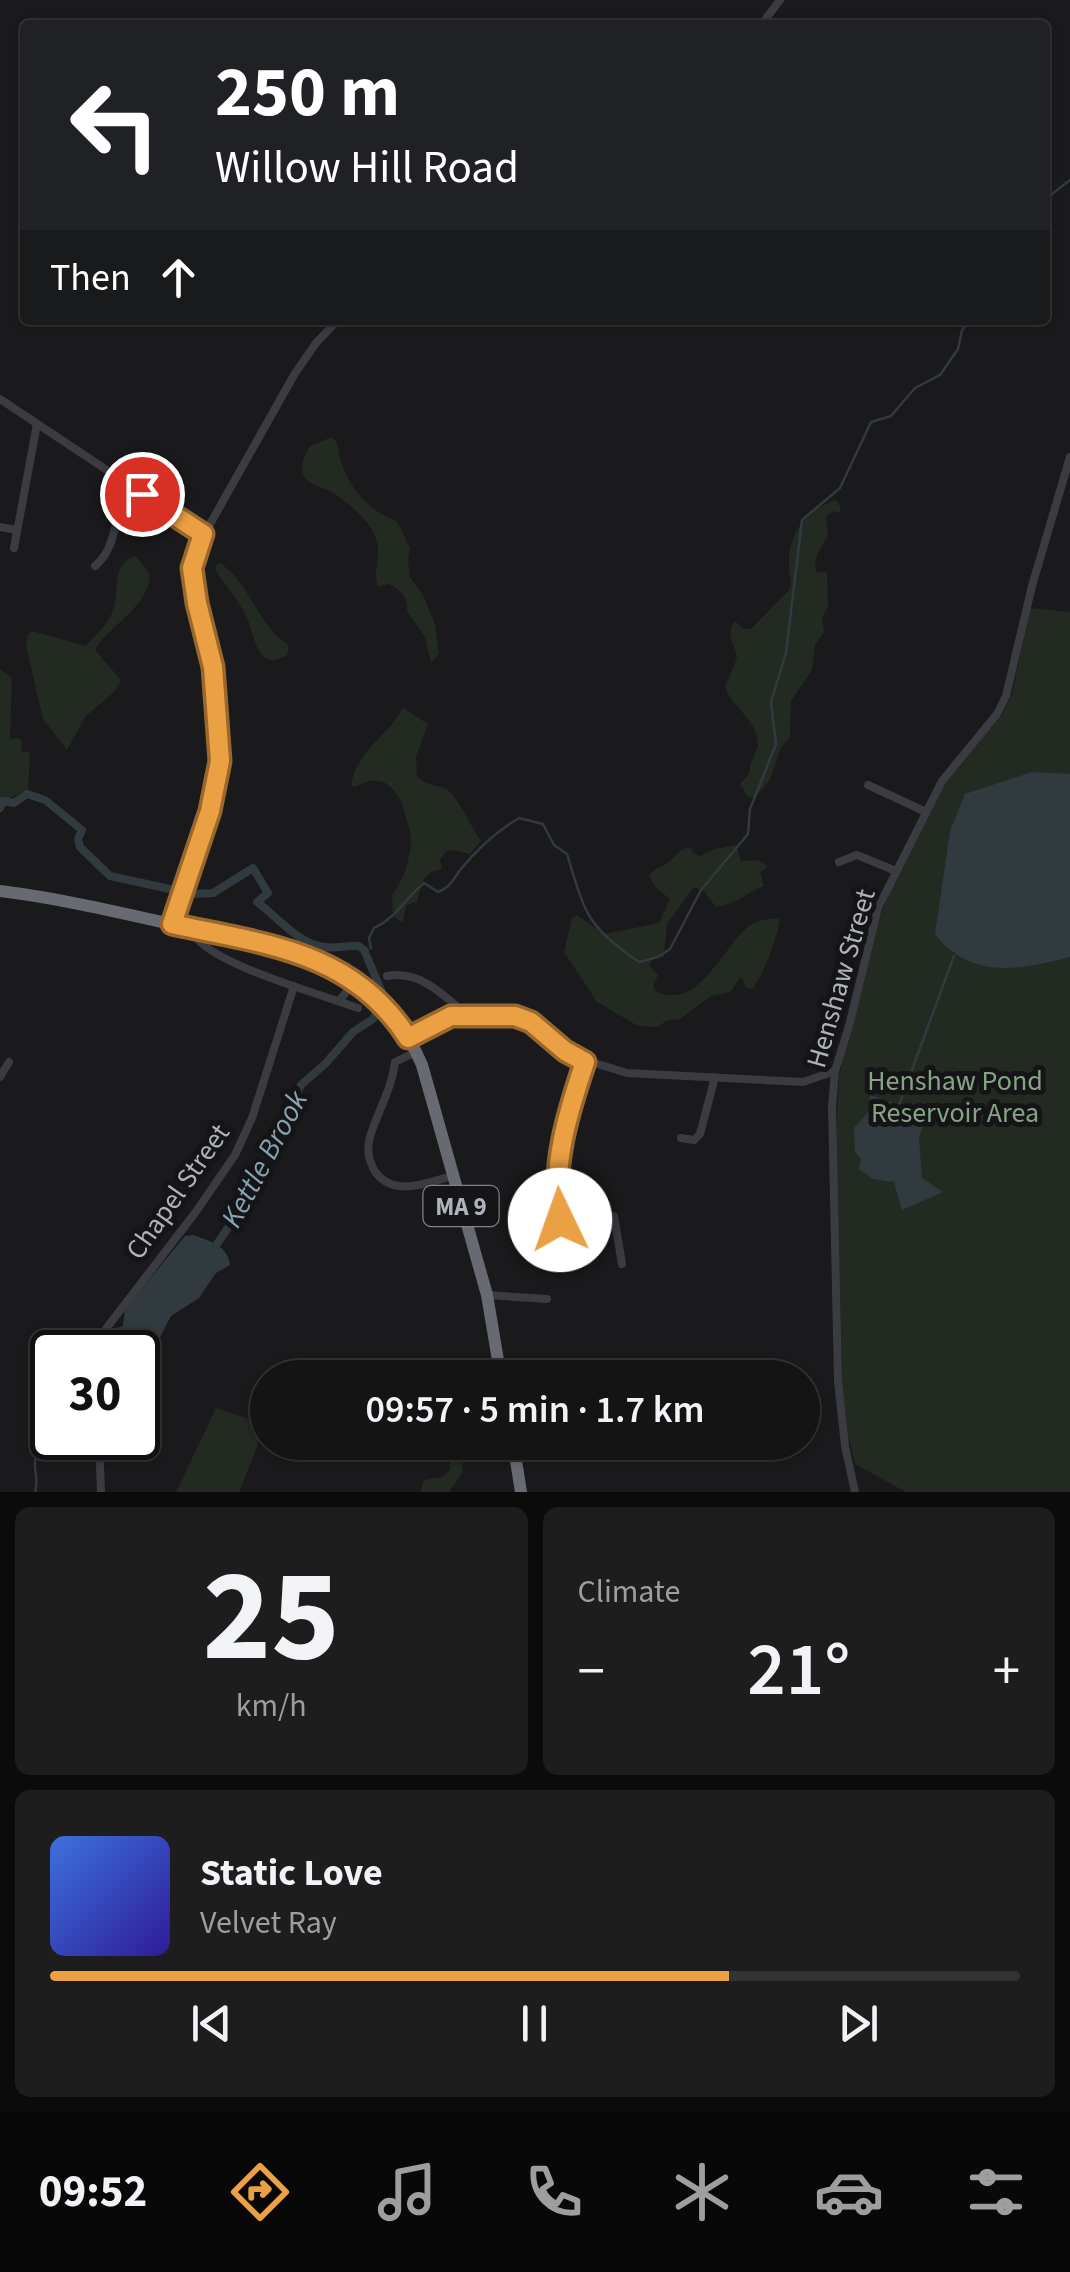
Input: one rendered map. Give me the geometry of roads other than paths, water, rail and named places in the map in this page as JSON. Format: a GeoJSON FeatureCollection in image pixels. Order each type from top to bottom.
{"type":"FeatureCollection","features":[{"type":"Feature","properties":{"kind":"highway","name":"MA 9"},"geometry":{"type":"LineString","coordinates":[[0,891],[59,900],[310,956],[356,980],[381,1002],[416,1052],[487,1296],[498,1360]]}},
{"type":"Feature","properties":{"kind":"highway"},"geometry":{"type":"LineString","coordinates":[[515,1460],[520,1492]]}},
{"type":"Feature","properties":{"kind":"street"},"geometry":{"type":"LineString","coordinates":[[765,20],[780,0]]}},
{"type":"Feature","properties":{"kind":"street"},"geometry":{"type":"LineString","coordinates":[[172,924],[210,811],[220,761],[213,667],[192,568],[203,534],[294,375],[333,325]]}},
{"type":"Feature","properties":{"kind":"street"},"geometry":{"type":"LineString","coordinates":[[0,399],[203,534]]}},
{"type":"Feature","properties":{"kind":"street"},"geometry":{"type":"LineString","coordinates":[[14,548],[37,424]]}},
{"type":"Feature","properties":{"kind":"street","name":"Henshaw Street"},"geometry":{"type":"LineString","coordinates":[[855,1492],[838,1381],[834,1071],[850,1026],[878,908],[951,767],[997,714],[1006,696],[1032,586],[1070,457]]}},
{"type":"Feature","properties":{"kind":"street"},"geometry":{"type":"LineString","coordinates":[[95,566],[104,559],[120,500],[129,486]]}},
{"type":"Feature","properties":{"kind":"street"},"geometry":{"type":"LineString","coordinates":[[0,528],[16,530]]}},
{"type":"Feature","properties":{"kind":"street"},"geometry":{"type":"LineString","coordinates":[[868,786],[926,812]]}},
{"type":"Feature","properties":{"kind":"street"},"geometry":{"type":"LineString","coordinates":[[839,862],[857,856],[896,871]]}},
{"type":"Feature","properties":{"kind":"street"},"geometry":{"type":"LineString","coordinates":[[196,930],[207,948],[240,966],[358,1008]]}},
{"type":"Feature","properties":{"kind":"street"},"geometry":{"type":"LineString","coordinates":[[387,976],[400,974],[418,979],[466,1015]]}},
{"type":"Feature","properties":{"kind":"street"},"geometry":{"type":"LineString","coordinates":[[339,1001],[356,980]]}},
{"type":"Feature","properties":{"kind":"street","name":"Chapel Street"},"geometry":{"type":"LineString","coordinates":[[106,1330],[234,1155],[252,1118],[294,986]]}},
{"type":"Feature","properties":{"kind":"street"},"geometry":{"type":"LineString","coordinates":[[447,1018],[454,1004]]}},
{"type":"Feature","properties":{"kind":"street"},"geometry":{"type":"LineString","coordinates":[[408,1038],[447,1018],[523,1018],[585,1062],[632,1074],[803,1082],[834,1071]]}},
{"type":"Feature","properties":{"kind":"street"},"geometry":{"type":"LineString","coordinates":[[416,1052],[395,1062],[394,1079],[369,1139],[371,1162],[382,1178],[399,1186],[411,1188],[452,1176]]}},
{"type":"Feature","properties":{"kind":"street"},"geometry":{"type":"LineString","coordinates":[[0,1077],[9,1062]]}},
{"type":"Feature","properties":{"kind":"street"},"geometry":{"type":"LineString","coordinates":[[566,1254],[555,1186],[585,1062]]}},
{"type":"Feature","properties":{"kind":"street"},"geometry":{"type":"LineString","coordinates":[[680,1138],[694,1140],[700,1135],[716,1078]]}},
{"type":"Feature","properties":{"kind":"street"},"geometry":{"type":"LineString","coordinates":[[557,1201],[614,1216],[622,1264]]}},
{"type":"Feature","properties":{"kind":"street"},"geometry":{"type":"LineString","coordinates":[[487,1296],[547,1298]]}},
{"type":"Feature","properties":{"kind":"street"},"geometry":{"type":"LineString","coordinates":[[100,1460],[101,1492]]}},
{"type":"Feature","properties":{"kind":"waterway"},"geometry":{"type":"LineString","coordinates":[[1050,197],[1070,180]]}},
{"type":"Feature","properties":{"kind":"waterway"},"geometry":{"type":"LineString","coordinates":[[371,948],[369,938],[374,928],[424,883],[438,892],[446,887],[481,848],[519,818],[543,824],[554,845],[567,854],[584,905],[608,938],[639,962],[670,949],[701,890],[748,834],[750,809],[776,744],[771,702],[786,653],[802,520],[840,488],[871,422],[891,416],[915,388],[940,375],[958,349],[967,325]]}},
{"type":"Feature","properties":{"kind":"waterway","name":"Kettle Brook"},"geometry":{"type":"LineString","coordinates":[[0,808],[3,801],[14,803],[27,794],[45,800],[82,830],[80,847],[110,876],[193,894],[213,893],[253,868],[268,893],[257,902],[298,936],[316,945],[359,946],[364,950],[384,997],[373,1019],[353,1032],[301,1085],[242,1207],[217,1244]]}},
{"type":"Feature","properties":{"kind":"waterway"},"geometry":{"type":"LineString","coordinates":[[899,1105],[954,956]]}},
{"type":"Feature","properties":{"kind":"waterway","name":"Kettle Brook"},"geometry":{"type":"LineString","coordinates":[[35,1492],[36,1460]]}},
{"type":"Feature","properties":{"kind":"park label","name":"Henshaw Pond Reservoir Area"},"geometry":{"type":"Point","coordinates":[955,1096]}}]}
